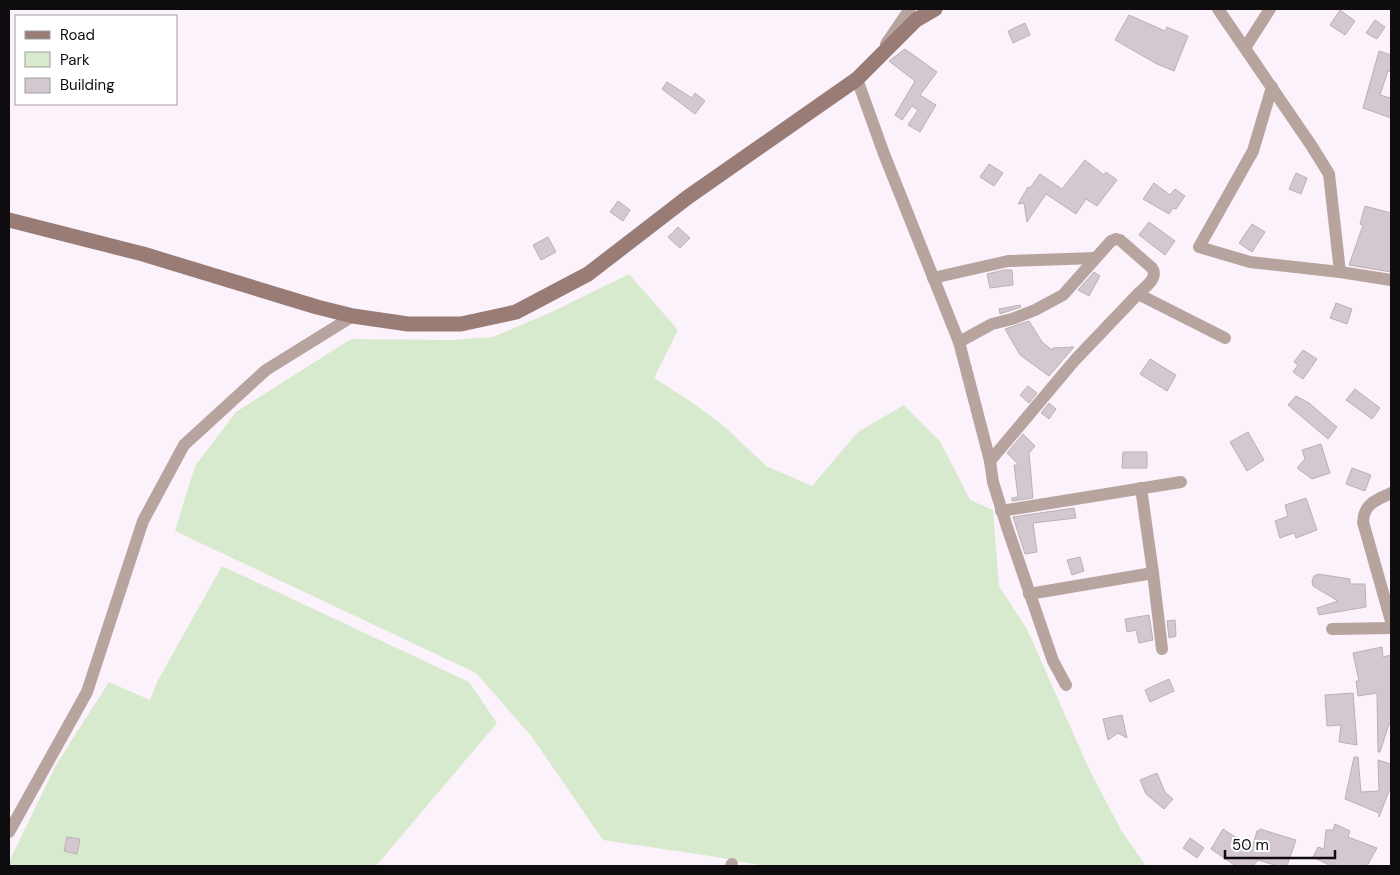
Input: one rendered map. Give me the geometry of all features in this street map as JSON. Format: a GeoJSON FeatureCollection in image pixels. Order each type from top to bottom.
{"type":"FeatureCollection","features":[{"type":"Feature","properties":{"kind":"street"},"geometry":{"type":"LineString","coordinates":[[872,65],[910,9]]}},
{"type":"Feature","properties":{"kind":"street"},"geometry":{"type":"LineString","coordinates":[[9,220],[143,254],[317,307],[353,316],[408,324],[461,324],[516,312],[588,274],[688,197],[857,79],[916,20],[935,9]]}},
{"type":"Feature","properties":{"kind":"street"},"geometry":{"type":"LineString","coordinates":[[1218,9],[1329,174],[1340,272]]}},
{"type":"Feature","properties":{"kind":"street"},"geometry":{"type":"LineString","coordinates":[[1245,48],[1270,9]]}},
{"type":"Feature","properties":{"kind":"street"},"geometry":{"type":"LineString","coordinates":[[857,79],[884,154],[959,342],[990,461],[993,482],[1002,511],[1053,660],[1066,685]]}},
{"type":"Feature","properties":{"kind":"street"},"geometry":{"type":"LineString","coordinates":[[1272,87],[1252,151],[1199,247],[1250,262],[1391,280]]}},
{"type":"Feature","properties":{"kind":"street"},"geometry":{"type":"LineString","coordinates":[[959,342],[992,324],[1035,310],[1064,295],[1095,258],[1111,241],[1116,239],[1120,240],[1152,268],[1154,272],[1154,277],[1075,360],[990,461]]}},
{"type":"Feature","properties":{"kind":"street"},"geometry":{"type":"LineString","coordinates":[[934,278],[1008,261],[1095,258]]}},
{"type":"Feature","properties":{"kind":"street"},"geometry":{"type":"LineString","coordinates":[[1138,294],[1225,338]]}},
{"type":"Feature","properties":{"kind":"street"},"geometry":{"type":"LineString","coordinates":[[9,832],[87,692],[143,521],[184,445],[266,370],[353,316]]}},
{"type":"Feature","properties":{"kind":"street"},"geometry":{"type":"LineString","coordinates":[[1002,511],[1180,482]]}},
{"type":"Feature","properties":{"kind":"street"},"geometry":{"type":"LineString","coordinates":[[1141,488],[1162,649]]}},
{"type":"Feature","properties":{"kind":"street"},"geometry":{"type":"LineString","coordinates":[[1391,493],[1372,503],[1363,514],[1363,522],[1391,621]]}},
{"type":"Feature","properties":{"kind":"street"},"geometry":{"type":"LineString","coordinates":[[1029,594],[1153,573]]}},
{"type":"Feature","properties":{"kind":"street"},"geometry":{"type":"LineString","coordinates":[[1332,629],[1391,628]]}},
{"type":"Feature","properties":{"kind":"green space"},"geometry":{"type":"Polygon","coordinates":[[[629,274],[678,330],[654,378],[696,405],[725,427],[766,466],[812,486],[858,432],[904,405],[940,441],[970,500],[993,510],[999,586],[1027,629],[1089,769],[1121,830],[1146,866],[766,866],[603,840],[532,737],[476,673],[175,531],[195,466],[236,412],[351,339],[453,340],[493,337],[554,311],[629,274]]]}},
{"type":"Feature","properties":{"kind":"green space"},"geometry":{"type":"Polygon","coordinates":[[[222,566],[469,682],[497,723],[376,866],[9,866],[9,862],[56,765],[109,682],[150,700],[157,682],[222,566]]]}},
{"type":"Feature","properties":{"kind":"building"},"geometry":{"type":"Polygon","coordinates":[[[1340,10],[1355,21],[1345,35],[1330,25],[1340,10]]]}},
{"type":"Feature","properties":{"kind":"building"},"geometry":{"type":"Polygon","coordinates":[[[1129,15],[1165,31],[1167,27],[1188,36],[1174,71],[1157,64],[1115,40],[1129,15]]]}},
{"type":"Feature","properties":{"kind":"building"},"geometry":{"type":"Polygon","coordinates":[[[1375,20],[1385,27],[1377,39],[1366,33],[1375,20]]]}},
{"type":"Feature","properties":{"kind":"building"},"geometry":{"type":"Polygon","coordinates":[[[1025,23],[1030,35],[1013,43],[1008,31],[1025,23]]]}},
{"type":"Feature","properties":{"kind":"building"},"geometry":{"type":"Polygon","coordinates":[[[905,49],[937,72],[920,95],[936,105],[920,132],[908,125],[918,110],[912,106],[902,120],[895,115],[915,81],[889,61],[905,49]]]}},
{"type":"Feature","properties":{"kind":"building"},"geometry":{"type":"Polygon","coordinates":[[[1379,51],[1391,55],[1391,72],[1388,71],[1380,95],[1391,98],[1391,118],[1363,108],[1379,51]]]}},
{"type":"Feature","properties":{"kind":"building"},"geometry":{"type":"Polygon","coordinates":[[[667,82],[692,98],[695,93],[705,101],[695,114],[662,89],[667,82]]]}},
{"type":"Feature","properties":{"kind":"building"},"geometry":{"type":"Polygon","coordinates":[[[1085,160],[1104,175],[1106,172],[1117,180],[1097,206],[1086,199],[1076,214],[1046,194],[1027,222],[1024,203],[1018,204],[1028,187],[1030,188],[1040,174],[1062,189],[1085,160]]]}},
{"type":"Feature","properties":{"kind":"building"},"geometry":{"type":"Polygon","coordinates":[[[989,164],[1003,173],[994,186],[980,177],[989,164]]]}},
{"type":"Feature","properties":{"kind":"building"},"geometry":{"type":"Polygon","coordinates":[[[1296,173],[1307,178],[1301,194],[1289,189],[1296,173]]]}},
{"type":"Feature","properties":{"kind":"building"},"geometry":{"type":"Polygon","coordinates":[[[1154,183],[1170,195],[1175,189],[1185,196],[1176,209],[1173,208],[1169,214],[1143,199],[1154,183]]]}},
{"type":"Feature","properties":{"kind":"building"},"geometry":{"type":"Polygon","coordinates":[[[618,201],[630,210],[623,221],[610,212],[618,201]]]}},
{"type":"Feature","properties":{"kind":"building"},"geometry":{"type":"Polygon","coordinates":[[[1365,206],[1391,213],[1391,272],[1349,265],[1363,225],[1360,224],[1365,206]]]}},
{"type":"Feature","properties":{"kind":"building"},"geometry":{"type":"Polygon","coordinates":[[[1149,222],[1175,241],[1165,255],[1139,235],[1149,222]]]}},
{"type":"Feature","properties":{"kind":"building"},"geometry":{"type":"Polygon","coordinates":[[[1252,224],[1265,232],[1252,252],[1239,243],[1252,224]]]}},
{"type":"Feature","properties":{"kind":"building"},"geometry":{"type":"Polygon","coordinates":[[[678,227],[690,238],[680,248],[668,237],[678,227]]]}},
{"type":"Feature","properties":{"kind":"building"},"geometry":{"type":"Polygon","coordinates":[[[548,237],[556,252],[541,260],[533,245],[548,237]]]}},
{"type":"Feature","properties":{"kind":"building"},"geometry":{"type":"Polygon","coordinates":[[[1012,270],[1013,285],[990,288],[987,274],[1012,270]]]}},
{"type":"Feature","properties":{"kind":"building"},"geometry":{"type":"Polygon","coordinates":[[[1094,272],[1100,276],[1089,296],[1078,290],[1094,272]]]}},
{"type":"Feature","properties":{"kind":"building"},"geometry":{"type":"Polygon","coordinates":[[[1336,303],[1352,309],[1347,324],[1330,318],[1336,303]]]}},
{"type":"Feature","properties":{"kind":"building"},"geometry":{"type":"Polygon","coordinates":[[[1020,305],[1021,307],[1000,314],[999,309],[1020,305]]]}},
{"type":"Feature","properties":{"kind":"building"},"geometry":{"type":"Polygon","coordinates":[[[1029,321],[1042,342],[1052,350],[1053,348],[1074,347],[1049,376],[1020,355],[1005,329],[1029,321]]]}},
{"type":"Feature","properties":{"kind":"building"},"geometry":{"type":"Polygon","coordinates":[[[1303,350],[1317,359],[1303,379],[1293,372],[1298,365],[1294,362],[1303,350]]]}},
{"type":"Feature","properties":{"kind":"building"},"geometry":{"type":"Polygon","coordinates":[[[1150,359],[1176,375],[1167,391],[1140,374],[1150,359]]]}},
{"type":"Feature","properties":{"kind":"building"},"geometry":{"type":"Polygon","coordinates":[[[1028,386],[1037,393],[1029,403],[1020,395],[1028,386]]]}},
{"type":"Feature","properties":{"kind":"building"},"geometry":{"type":"Polygon","coordinates":[[[1355,389],[1380,408],[1372,419],[1346,400],[1355,389]]]}},
{"type":"Feature","properties":{"kind":"building"},"geometry":{"type":"Polygon","coordinates":[[[1296,396],[1309,403],[1337,427],[1328,439],[1288,405],[1296,396]]]}},
{"type":"Feature","properties":{"kind":"building"},"geometry":{"type":"Polygon","coordinates":[[[1049,403],[1056,409],[1049,419],[1041,413],[1049,403]]]}},
{"type":"Feature","properties":{"kind":"building"},"geometry":{"type":"Polygon","coordinates":[[[1248,432],[1264,460],[1247,471],[1230,442],[1248,432]]]}},
{"type":"Feature","properties":{"kind":"building"},"geometry":{"type":"Polygon","coordinates":[[[1023,434],[1035,446],[1029,453],[1033,498],[1012,501],[1012,498],[1018,497],[1014,465],[1019,465],[1007,453],[1023,434]]]}},
{"type":"Feature","properties":{"kind":"building"},"geometry":{"type":"Polygon","coordinates":[[[1321,444],[1330,473],[1312,479],[1297,468],[1305,459],[1302,450],[1321,444]]]}},
{"type":"Feature","properties":{"kind":"building"},"geometry":{"type":"Polygon","coordinates":[[[1123,452],[1147,452],[1147,468],[1122,468],[1123,452]]]}},
{"type":"Feature","properties":{"kind":"building"},"geometry":{"type":"Polygon","coordinates":[[[1352,468],[1371,475],[1365,491],[1346,484],[1352,468]]]}},
{"type":"Feature","properties":{"kind":"building"},"geometry":{"type":"Polygon","coordinates":[[[1306,498],[1317,530],[1296,538],[1294,533],[1280,538],[1275,521],[1288,516],[1285,505],[1306,498]]]}},
{"type":"Feature","properties":{"kind":"building"},"geometry":{"type":"Polygon","coordinates":[[[1074,508],[1076,518],[1033,523],[1037,552],[1025,554],[1013,517],[1074,508]]]}},
{"type":"Feature","properties":{"kind":"building"},"geometry":{"type":"Polygon","coordinates":[[[1080,557],[1084,571],[1072,575],[1067,560],[1080,557]]]}},
{"type":"Feature","properties":{"kind":"building"},"geometry":{"type":"Polygon","coordinates":[[[1318,574],[1350,579],[1350,584],[1365,584],[1366,607],[1319,615],[1317,608],[1338,601],[1313,586],[1314,576],[1318,574]]]}},
{"type":"Feature","properties":{"kind":"building"},"geometry":{"type":"Polygon","coordinates":[[[1149,615],[1153,640],[1139,643],[1136,630],[1127,632],[1125,619],[1149,615]]]}},
{"type":"Feature","properties":{"kind":"building"},"geometry":{"type":"Polygon","coordinates":[[[1175,620],[1176,636],[1169,638],[1167,621],[1175,620]]]}},
{"type":"Feature","properties":{"kind":"building"},"geometry":{"type":"Polygon","coordinates":[[[1382,647],[1383,657],[1391,655],[1391,724],[1389,724],[1380,752],[1378,752],[1377,693],[1358,696],[1356,681],[1359,681],[1353,653],[1382,647]]]}},
{"type":"Feature","properties":{"kind":"building"},"geometry":{"type":"Polygon","coordinates":[[[1169,679],[1174,691],[1150,702],[1145,690],[1169,679]]]}},
{"type":"Feature","properties":{"kind":"building"},"geometry":{"type":"Polygon","coordinates":[[[1353,693],[1357,745],[1339,742],[1341,725],[1327,726],[1325,695],[1353,693]]]}},
{"type":"Feature","properties":{"kind":"building"},"geometry":{"type":"Polygon","coordinates":[[[1122,715],[1127,738],[1118,733],[1108,740],[1103,719],[1122,715]]]}},
{"type":"Feature","properties":{"kind":"building"},"geometry":{"type":"Polygon","coordinates":[[[1354,757],[1358,757],[1361,792],[1379,791],[1378,760],[1391,764],[1391,786],[1379,817],[1379,813],[1345,799],[1354,757]]]}},
{"type":"Feature","properties":{"kind":"building"},"geometry":{"type":"Polygon","coordinates":[[[1157,773],[1165,792],[1173,799],[1164,809],[1146,794],[1140,780],[1157,773]]]}},
{"type":"Feature","properties":{"kind":"building"},"geometry":{"type":"Polygon","coordinates":[[[1335,824],[1350,831],[1348,837],[1377,848],[1367,866],[1331,866],[1313,857],[1318,847],[1324,849],[1326,830],[1333,830],[1335,824]]]}},
{"type":"Feature","properties":{"kind":"building"},"geometry":{"type":"Polygon","coordinates":[[[1223,829],[1252,848],[1257,831],[1260,829],[1296,840],[1287,866],[1278,866],[1258,860],[1253,866],[1236,866],[1211,849],[1223,829]]]}},
{"type":"Feature","properties":{"kind":"building"},"geometry":{"type":"Polygon","coordinates":[[[67,837],[80,839],[77,854],[64,851],[67,837]]]}},
{"type":"Feature","properties":{"kind":"building"},"geometry":{"type":"Polygon","coordinates":[[[1190,838],[1204,848],[1197,858],[1183,848],[1190,838]]]}}]}
